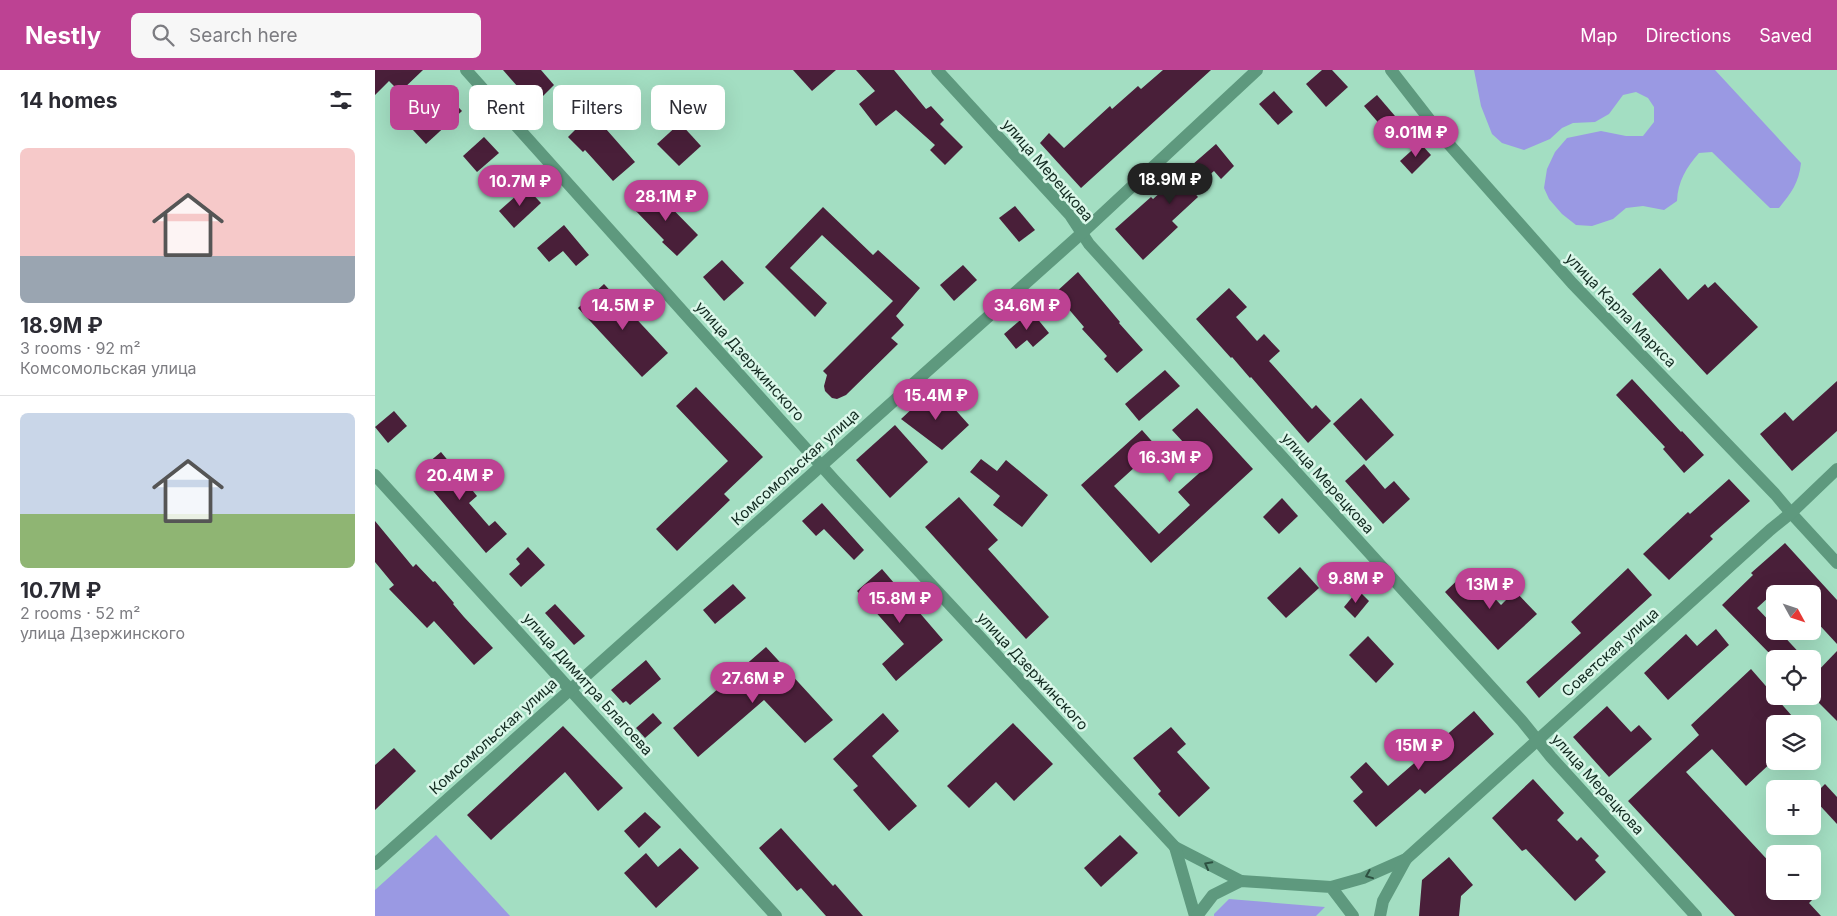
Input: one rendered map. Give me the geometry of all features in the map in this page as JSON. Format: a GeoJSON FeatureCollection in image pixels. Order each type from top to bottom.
{"type":"FeatureCollection","features":[{"type":"Feature","properties":{"kind":"street","name":"улица Дзержинского"},"geometry":{"type":"LineString","coordinates":[[466,70],[841,489],[1175,847],[1241,881]]}},
{"type":"Feature","properties":{"kind":"street","name":"улица Мерецкова"},"geometry":{"type":"LineString","coordinates":[[937,70],[1070,215],[1089,244],[1696,916]]}},
{"type":"Feature","properties":{"kind":"street","name":"Комсомольская улица"},"geometry":{"type":"LineString","coordinates":[[375,864],[1082,232],[1257,70]]}},
{"type":"Feature","properties":{"kind":"street","name":"улица Карла Маркса"},"geometry":{"type":"LineString","coordinates":[[1391,70],[1447,142],[1572,284],[1769,487],[1791,514],[1837,563]]}},
{"type":"Feature","properties":{"kind":"street","name":"Советская улица"},"geometry":{"type":"LineString","coordinates":[[1241,881],[1331,887],[1363,878],[1406,859],[1770,530],[1791,514],[1837,469]]}},
{"type":"Feature","properties":{"kind":"street","name":"улица Димитра Благоева"},"geometry":{"type":"LineString","coordinates":[[375,475],[776,916]]}},
{"type":"Feature","properties":{"kind":"street","name":"улица Дзержинского"},"geometry":{"type":"LineString","coordinates":[[1175,847],[1196,916]]}},
{"type":"Feature","properties":{"kind":"street","name":"Советская улица"},"geometry":{"type":"LineString","coordinates":[[1380,916],[1383,901],[1406,859]]}},
{"type":"Feature","properties":{"kind":"street"},"geometry":{"type":"LineString","coordinates":[[1196,916],[1213,895],[1241,881]]}},
{"type":"Feature","properties":{"kind":"street"},"geometry":{"type":"LineString","coordinates":[[1331,887],[1353,916]]}},
{"type":"Feature","properties":{"kind":"shaded area"},"geometry":{"type":"Polygon","coordinates":[[[1474,70],[1715,70],[1801,163],[1796,182],[1779,208],[1770,208],[1712,152],[1699,153],[1683,175],[1677,201],[1664,210],[1643,206],[1626,208],[1613,219],[1592,226],[1576,225],[1562,214],[1549,199],[1544,188],[1547,169],[1555,152],[1567,138],[1601,131],[1626,136],[1643,136],[1654,122],[1654,107],[1648,98],[1636,92],[1623,95],[1609,114],[1595,122],[1573,123],[1562,128],[1550,139],[1524,150],[1502,143],[1492,134],[1481,106],[1474,70]]]}},
{"type":"Feature","properties":{"kind":"shaded area"},"geometry":{"type":"Polygon","coordinates":[[[436,835],[510,916],[375,916],[375,890],[436,835]]]}},
{"type":"Feature","properties":{"kind":"shaded area"},"geometry":{"type":"Polygon","coordinates":[[[1229,899],[1325,907],[1316,916],[1214,916],[1229,899]]]}},
{"type":"Feature","properties":{"kind":"building"},"geometry":{"type":"Polygon","coordinates":[[[375,70],[423,70],[407,85],[393,85],[389,81],[375,95],[375,70]]]}},
{"type":"Feature","properties":{"kind":"building"},"geometry":{"type":"Polygon","coordinates":[[[503,70],[541,70],[554,85],[543,96],[543,85],[516,85],[503,70]]]}},
{"type":"Feature","properties":{"kind":"building"},"geometry":{"type":"Polygon","coordinates":[[[793,70],[836,70],[812,91],[793,70]]]}},
{"type":"Feature","properties":{"kind":"building"},"geometry":{"type":"Polygon","coordinates":[[[856,70],[894,70],[926,109],[931,106],[944,120],[940,124],[963,147],[945,165],[930,150],[935,145],[896,110],[876,126],[859,104],[875,91],[856,70]]]}},
{"type":"Feature","properties":{"kind":"building"},"geometry":{"type":"Polygon","coordinates":[[[1163,70],[1211,70],[1081,188],[1040,143],[1049,133],[1064,148],[1110,106],[1112,109],[1138,86],[1141,89],[1163,70]]]}},
{"type":"Feature","properties":{"kind":"building"},"geometry":{"type":"Polygon","coordinates":[[[1322,70],[1332,70],[1348,87],[1326,107],[1306,84],[1322,70]]]}},
{"type":"Feature","properties":{"kind":"building"},"geometry":{"type":"Polygon","coordinates":[[[1274,91],[1293,112],[1278,125],[1259,104],[1274,91]]]}},
{"type":"Feature","properties":{"kind":"building"},"geometry":{"type":"Polygon","coordinates":[[[1377,95],[1395,116],[1382,127],[1364,106],[1377,95]]]}},
{"type":"Feature","properties":{"kind":"building"},"geometry":{"type":"Polygon","coordinates":[[[413,130],[441,130],[426,144],[413,130]]]}},
{"type":"Feature","properties":{"kind":"building"},"geometry":{"type":"Polygon","coordinates":[[[575,130],[607,130],[635,162],[613,181],[585,150],[583,152],[568,137],[575,130]]]}},
{"type":"Feature","properties":{"kind":"building"},"geometry":{"type":"Polygon","coordinates":[[[672,130],[686,130],[701,146],[679,166],[657,144],[672,130]]]}},
{"type":"Feature","properties":{"kind":"building"},"geometry":{"type":"Polygon","coordinates":[[[484,137],[499,153],[477,172],[463,156],[484,137]]]}},
{"type":"Feature","properties":{"kind":"building"},"geometry":{"type":"Polygon","coordinates":[[[1420,143],[1431,155],[1412,174],[1400,161],[1420,143]]]}},
{"type":"Feature","properties":{"kind":"building"},"geometry":{"type":"Polygon","coordinates":[[[1216,144],[1234,166],[1221,179],[1214,171],[1192,190],[1198,197],[1172,221],[1178,227],[1143,260],[1115,229],[1151,197],[1153,199],[1216,144]]]}},
{"type":"Feature","properties":{"kind":"building"},"geometry":{"type":"Polygon","coordinates":[[[526,187],[541,203],[514,228],[499,211],[526,187]]]}},
{"type":"Feature","properties":{"kind":"building"},"geometry":{"type":"Polygon","coordinates":[[[653,189],[698,235],[677,256],[662,242],[664,240],[633,208],[653,189]]]}},
{"type":"Feature","properties":{"kind":"building"},"geometry":{"type":"Polygon","coordinates":[[[1015,206],[1035,230],[1019,242],[999,218],[1015,206]]]}},
{"type":"Feature","properties":{"kind":"building"},"geometry":{"type":"Polygon","coordinates":[[[823,207],[873,255],[878,250],[920,288],[896,316],[904,325],[891,338],[898,344],[846,395],[837,399],[832,398],[825,391],[824,386],[827,375],[823,371],[893,301],[822,235],[790,268],[827,303],[815,317],[765,267],[823,207]]]}},
{"type":"Feature","properties":{"kind":"building"},"geometry":{"type":"Polygon","coordinates":[[[564,225],[589,255],[576,266],[563,251],[549,262],[537,248],[564,225]]]}},
{"type":"Feature","properties":{"kind":"building"},"geometry":{"type":"Polygon","coordinates":[[[722,260],[744,283],[724,301],[703,277],[722,260]]]}},
{"type":"Feature","properties":{"kind":"building"},"geometry":{"type":"Polygon","coordinates":[[[963,265],[977,280],[954,301],[940,285],[963,265]]]}},
{"type":"Feature","properties":{"kind":"building"},"geometry":{"type":"Polygon","coordinates":[[[1660,268],[1688,300],[1705,284],[1708,288],[1715,282],[1758,327],[1707,375],[1632,294],[1660,268]]]}},
{"type":"Feature","properties":{"kind":"building"},"geometry":{"type":"Polygon","coordinates":[[[1078,272],[1143,350],[1117,373],[1104,359],[1107,356],[1082,329],[1084,327],[1055,293],[1078,272]]]}},
{"type":"Feature","properties":{"kind":"building"},"geometry":{"type":"Polygon","coordinates":[[[604,284],[668,353],[642,377],[578,308],[604,284]]]}},
{"type":"Feature","properties":{"kind":"building"},"geometry":{"type":"Polygon","coordinates":[[[1229,288],[1247,307],[1236,317],[1257,341],[1264,334],[1280,351],[1269,361],[1312,409],[1316,405],[1331,421],[1308,443],[1251,377],[1196,319],[1229,288]]]}},
{"type":"Feature","properties":{"kind":"building"},"geometry":{"type":"Polygon","coordinates":[[[1031,311],[1049,333],[1033,347],[1027,340],[1016,349],[1004,334],[1031,311]]]}},
{"type":"Feature","properties":{"kind":"building"},"geometry":{"type":"Polygon","coordinates":[[[1165,370],[1180,386],[1139,421],[1125,404],[1165,370]]]}},
{"type":"Feature","properties":{"kind":"building"},"geometry":{"type":"Polygon","coordinates":[[[1632,379],[1704,455],[1684,473],[1663,449],[1665,447],[1616,395],[1632,379]]]}},
{"type":"Feature","properties":{"kind":"building"},"geometry":{"type":"Polygon","coordinates":[[[1837,381],[1837,431],[1792,471],[1760,434],[1785,412],[1793,421],[1837,381]]]}},
{"type":"Feature","properties":{"kind":"building"},"geometry":{"type":"Polygon","coordinates":[[[696,387],[763,457],[724,494],[730,500],[677,551],[656,529],[728,461],[676,406],[696,387]]]}},
{"type":"Feature","properties":{"kind":"building"},"geometry":{"type":"Polygon","coordinates":[[[928,394],[936,402],[943,396],[969,425],[942,450],[901,419],[928,394]]]}},
{"type":"Feature","properties":{"kind":"building"},"geometry":{"type":"Polygon","coordinates":[[[1361,398],[1394,435],[1366,461],[1333,424],[1361,398]]]}},
{"type":"Feature","properties":{"kind":"building"},"geometry":{"type":"Polygon","coordinates":[[[1197,408],[1253,469],[1151,563],[1081,485],[1142,430],[1157,447],[1114,486],[1159,534],[1190,505],[1178,492],[1206,467],[1172,430],[1197,408]]]}},
{"type":"Feature","properties":{"kind":"building"},"geometry":{"type":"Polygon","coordinates":[[[394,411],[407,426],[388,443],[375,427],[394,411]]]}},
{"type":"Feature","properties":{"kind":"building"},"geometry":{"type":"Polygon","coordinates":[[[895,425],[928,462],[890,498],[856,460],[895,425]]]}},
{"type":"Feature","properties":{"kind":"building"},"geometry":{"type":"Polygon","coordinates":[[[441,452],[477,496],[469,503],[489,526],[495,521],[507,534],[486,553],[417,472],[441,452]]]}},
{"type":"Feature","properties":{"kind":"building"},"geometry":{"type":"Polygon","coordinates":[[[981,459],[997,471],[1006,460],[1048,495],[1022,527],[993,505],[1000,496],[970,472],[981,459]]]}},
{"type":"Feature","properties":{"kind":"building"},"geometry":{"type":"Polygon","coordinates":[[[1364,464],[1385,489],[1394,481],[1410,499],[1383,524],[1345,481],[1364,464]]]}},
{"type":"Feature","properties":{"kind":"building"},"geometry":{"type":"Polygon","coordinates":[[[1729,479],[1750,501],[1710,536],[1713,539],[1669,580],[1643,554],[1688,512],[1690,514],[1729,479]]]}},
{"type":"Feature","properties":{"kind":"building"},"geometry":{"type":"Polygon","coordinates":[[[959,497],[998,540],[988,549],[1049,617],[1026,639],[925,527],[959,497]]]}},
{"type":"Feature","properties":{"kind":"building"},"geometry":{"type":"Polygon","coordinates":[[[1282,498],[1298,516],[1279,534],[1263,517],[1282,498]]]}},
{"type":"Feature","properties":{"kind":"building"},"geometry":{"type":"Polygon","coordinates":[[[822,503],[864,550],[854,560],[824,529],[816,536],[802,521],[822,503]]]}},
{"type":"Feature","properties":{"kind":"building"},"geometry":{"type":"Polygon","coordinates":[[[375,521],[413,567],[416,564],[433,582],[435,581],[464,617],[493,648],[474,665],[434,621],[427,628],[389,589],[394,585],[375,562],[375,521]]]}},
{"type":"Feature","properties":{"kind":"building"},"geometry":{"type":"Polygon","coordinates":[[[1785,543],[1837,600],[1837,644],[1821,627],[1821,585],[1766,585],[1766,600],[1757,608],[1766,618],[1766,640],[1787,640],[1797,650],[1766,650],[1722,605],[1753,575],[1751,573],[1785,543]]]}},
{"type":"Feature","properties":{"kind":"building"},"geometry":{"type":"Polygon","coordinates":[[[528,547],[545,565],[521,587],[509,574],[520,564],[516,559],[528,547]]]}},
{"type":"Feature","properties":{"kind":"building"},"geometry":{"type":"Polygon","coordinates":[[[1300,567],[1319,588],[1286,618],[1267,598],[1300,567]]]}},
{"type":"Feature","properties":{"kind":"building"},"geometry":{"type":"Polygon","coordinates":[[[1628,568],[1652,595],[1539,698],[1526,682],[1581,633],[1571,622],[1628,568]]]}},
{"type":"Feature","properties":{"kind":"building"},"geometry":{"type":"Polygon","coordinates":[[[882,569],[943,640],[896,681],[882,664],[904,644],[857,591],[882,569]]]}},
{"type":"Feature","properties":{"kind":"building"},"geometry":{"type":"Polygon","coordinates":[[[1468,570],[1501,605],[1515,591],[1537,614],[1498,650],[1445,592],[1468,570]]]}},
{"type":"Feature","properties":{"kind":"building"},"geometry":{"type":"Polygon","coordinates":[[[733,584],[746,598],[715,624],[703,610],[733,584]]]}},
{"type":"Feature","properties":{"kind":"building"},"geometry":{"type":"Polygon","coordinates":[[[1358,590],[1369,601],[1355,618],[1344,607],[1358,590]]]}},
{"type":"Feature","properties":{"kind":"building"},"geometry":{"type":"Polygon","coordinates":[[[555,604],[585,636],[574,645],[545,613],[555,604]]]}},
{"type":"Feature","properties":{"kind":"building"},"geometry":{"type":"Polygon","coordinates":[[[1716,629],[1729,645],[1668,700],[1644,673],[1686,634],[1697,646],[1716,629]]]}},
{"type":"Feature","properties":{"kind":"building"},"geometry":{"type":"Polygon","coordinates":[[[1368,636],[1394,664],[1376,683],[1349,655],[1368,636]]]}},
{"type":"Feature","properties":{"kind":"building"},"geometry":{"type":"Polygon","coordinates":[[[766,647],[833,720],[805,743],[764,700],[698,757],[673,728],[766,647]]]}},
{"type":"Feature","properties":{"kind":"building"},"geometry":{"type":"Polygon","coordinates":[[[1837,651],[1837,721],[1821,705],[1821,668],[1837,651]]]}},
{"type":"Feature","properties":{"kind":"building"},"geometry":{"type":"Polygon","coordinates":[[[646,660],[661,679],[630,705],[626,701],[623,703],[611,690],[646,660]]]}},
{"type":"Feature","properties":{"kind":"building"},"geometry":{"type":"Polygon","coordinates":[[[1751,669],[1766,686],[1766,705],[1782,705],[1791,715],[1766,715],[1766,767],[1746,786],[1712,749],[1686,772],[1766,858],[1766,900],[1812,900],[1809,903],[1821,916],[1735,916],[1628,801],[1699,735],[1691,725],[1751,669]]]}},
{"type":"Feature","properties":{"kind":"building"},"geometry":{"type":"Polygon","coordinates":[[[1607,706],[1631,732],[1639,725],[1652,739],[1609,777],[1573,737],[1607,706]]]}},
{"type":"Feature","properties":{"kind":"building"},"geometry":{"type":"Polygon","coordinates":[[[1474,711],[1494,734],[1425,794],[1420,789],[1376,827],[1353,801],[1363,792],[1350,777],[1366,762],[1388,786],[1474,711]]]}},
{"type":"Feature","properties":{"kind":"building"},"geometry":{"type":"Polygon","coordinates":[[[653,713],[662,723],[645,738],[636,728],[653,713]]]}},
{"type":"Feature","properties":{"kind":"building"},"geometry":{"type":"Polygon","coordinates":[[[883,713],[899,731],[872,756],[917,806],[889,831],[853,790],[858,786],[833,759],[883,713]]]}},
{"type":"Feature","properties":{"kind":"building"},"geometry":{"type":"Polygon","coordinates":[[[1013,723],[1053,764],[1014,801],[996,782],[969,808],[947,786],[1013,723]]]}},
{"type":"Feature","properties":{"kind":"building"},"geometry":{"type":"Polygon","coordinates":[[[563,726],[623,788],[598,811],[565,772],[491,840],[467,815],[563,726]]]}},
{"type":"Feature","properties":{"kind":"building"},"geometry":{"type":"Polygon","coordinates":[[[1171,727],[1186,744],[1177,752],[1210,788],[1179,817],[1158,794],[1161,791],[1133,758],[1171,727]]]}},
{"type":"Feature","properties":{"kind":"building"},"geometry":{"type":"Polygon","coordinates":[[[394,748],[416,771],[375,810],[375,765],[394,748]]]}},
{"type":"Feature","properties":{"kind":"building"},"geometry":{"type":"Polygon","coordinates":[[[1533,779],[1564,813],[1557,820],[1577,841],[1581,837],[1599,856],[1595,860],[1606,872],[1575,901],[1526,849],[1522,851],[1492,818],[1533,779]]]}},
{"type":"Feature","properties":{"kind":"building"},"geometry":{"type":"Polygon","coordinates":[[[1825,784],[1837,797],[1837,824],[1821,807],[1821,788],[1825,784]]]}},
{"type":"Feature","properties":{"kind":"building"},"geometry":{"type":"Polygon","coordinates":[[[645,812],[661,827],[639,848],[624,831],[645,812]]]}},
{"type":"Feature","properties":{"kind":"building"},"geometry":{"type":"Polygon","coordinates":[[[781,828],[863,916],[826,916],[801,888],[797,891],[759,848],[781,828]]]}},
{"type":"Feature","properties":{"kind":"building"},"geometry":{"type":"Polygon","coordinates":[[[1120,835],[1138,853],[1101,887],[1084,868],[1120,835]]]}},
{"type":"Feature","properties":{"kind":"building"},"geometry":{"type":"Polygon","coordinates":[[[680,848],[699,868],[656,908],[624,873],[646,853],[658,867],[680,848]]]}},
{"type":"Feature","properties":{"kind":"building"},"geometry":{"type":"Polygon","coordinates":[[[1449,857],[1473,885],[1461,896],[1459,916],[1419,916],[1422,880],[1449,857]]]}}]}
